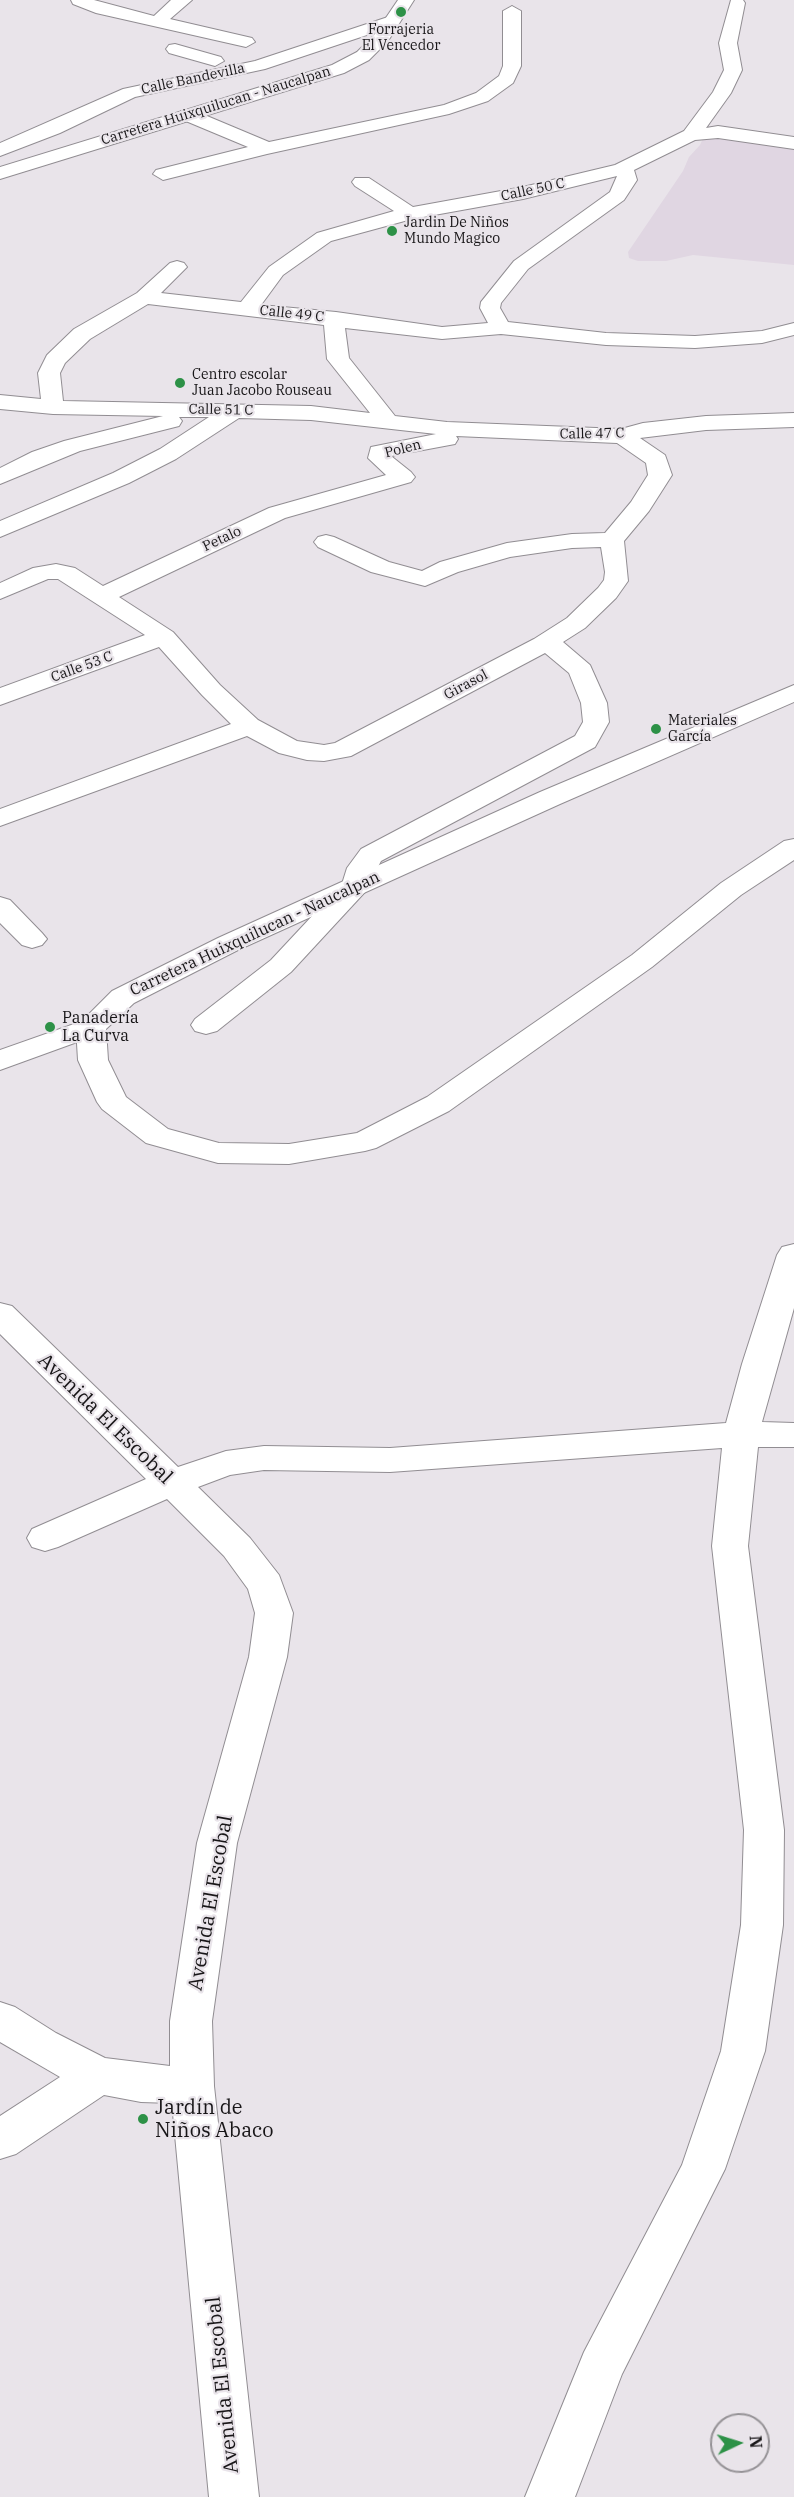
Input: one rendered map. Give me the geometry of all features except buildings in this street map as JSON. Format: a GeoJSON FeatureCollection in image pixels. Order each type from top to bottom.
{"type":"FeatureCollection","features":[{"type":"Feature","properties":{"kind":"street"},"geometry":{"type":"LineString","coordinates":[[80,0],[102,9],[246,41],[174,84]]}},
{"type":"Feature","properties":{"kind":"street"},"geometry":{"type":"LineString","coordinates":[[158,22],[173,6],[183,0]]}},
{"type":"Feature","properties":{"kind":"street","name":"Carretera Huixquilucan - Naucalpan"},"geometry":{"type":"LineString","coordinates":[[0,173],[338,69],[363,56],[382,38],[406,0]]}},
{"type":"Feature","properties":{"kind":"street","name":"Calle 50 C"},"geometry":{"type":"LineString","coordinates":[[249,310],[255,296],[276,271],[310,245],[346,230],[410,213],[523,193],[622,169],[691,135],[722,93],[733,70],[728,43],[740,1]]}},
{"type":"Feature","properties":{"kind":"street"},"geometry":{"type":"LineString","coordinates":[[163,174],[267,148],[449,109],[482,97],[507,79],[512,66],[512,11]]}},
{"type":"Feature","properties":{"kind":"street","name":"Calle Bandevilla"},"geometry":{"type":"LineString","coordinates":[[0,150],[53,129],[111,99],[259,65],[392,21]]}},
{"type":"Feature","properties":{"kind":"street"},"geometry":{"type":"LineString","coordinates":[[175,49],[215,61]]}},
{"type":"Feature","properties":{"kind":"street"},"geometry":{"type":"LineString","coordinates":[[188,115],[267,148]]}},
{"type":"Feature","properties":{"kind":"street"},"geometry":{"type":"LineString","coordinates":[[691,135],[718,132],[794,143]]}},
{"type":"Feature","properties":{"kind":"street"},"geometry":{"type":"LineString","coordinates":[[501,328],[490,309],[491,302],[521,265],[616,196],[627,180],[627,174],[622,169]]}},
{"type":"Feature","properties":{"kind":"street"},"geometry":{"type":"LineString","coordinates":[[362,182],[410,213]]}},
{"type":"Feature","properties":{"kind":"street"},"geometry":{"type":"LineString","coordinates":[[53,407],[49,373],[55,360],[82,334],[144,297],[177,267]]}},
{"type":"Feature","properties":{"kind":"street","name":"Calle 49 C"},"geometry":{"type":"LineString","coordinates":[[144,297],[336,318],[442,333],[501,328],[606,339],[695,342],[762,337],[794,329]]}},
{"type":"Feature","properties":{"kind":"street"},"geometry":{"type":"LineString","coordinates":[[336,318],[334,327],[338,359],[389,423]]}},
{"type":"Feature","properties":{"kind":"street","name":"Calle 51 C"},"geometry":{"type":"LineString","coordinates":[[0,402],[53,407],[319,413],[389,423]]}},
{"type":"Feature","properties":{"kind":"street"},"geometry":{"type":"LineString","coordinates":[[0,477],[40,457],[72,446],[145,428],[197,409]]}},
{"type":"Feature","properties":{"kind":"street"},"geometry":{"type":"LineString","coordinates":[[0,530],[121,478],[168,454],[236,410]]}},
{"type":"Feature","properties":{"kind":"street","name":"Calle 47 C"},"geometry":{"type":"LineString","coordinates":[[389,423],[480,431],[622,436],[643,430],[706,423],[794,420]]}},
{"type":"Feature","properties":{"kind":"street","name":"Polen"},"geometry":{"type":"LineString","coordinates":[[347,491],[403,477],[379,458],[379,452],[480,431]]}},
{"type":"Feature","properties":{"kind":"street"},"geometry":{"type":"LineString","coordinates":[[326,542],[370,563],[425,579],[449,567],[507,550],[572,541],[612,540],[641,506],[660,475],[657,460],[622,436]]}},
{"type":"Feature","properties":{"kind":"street","name":"Petalo"},"geometry":{"type":"LineString","coordinates":[[101,596],[277,513],[347,491]]}},
{"type":"Feature","properties":{"kind":"street","name":"Girasol"},"geometry":{"type":"LineString","coordinates":[[0,592],[42,573],[56,571],[66,573],[164,637],[211,690],[249,726],[288,747],[307,752],[324,753],[342,750],[543,644],[576,623],[616,581],[617,572],[612,540]]}},
{"type":"Feature","properties":{"kind":"street","name":"Calle 53 C"},"geometry":{"type":"LineString","coordinates":[[0,698],[164,637]]}},
{"type":"Feature","properties":{"kind":"street"},"geometry":{"type":"LineString","coordinates":[[206,1024],[281,966],[355,886],[361,868],[371,855],[586,741],[596,722],[594,703],[581,670],[565,653],[543,644]]}},
{"type":"Feature","properties":{"kind":"street","name":"Carretera Huixquilucan - Naucalpan"},"geometry":{"type":"LineString","coordinates":[[91,1027],[123,997],[158,978],[550,798],[794,693]]}},
{"type":"Feature","properties":{"kind":"street"},"geometry":{"type":"LineString","coordinates":[[0,818],[249,726]]}},
{"type":"Feature","properties":{"kind":"street"},"geometry":{"type":"LineString","coordinates":[[0,1061],[91,1027],[93,1060],[113,1102],[157,1136],[218,1153],[242,1154],[289,1155],[365,1141],[438,1104],[642,962],[731,889],[794,847]]}},
{"type":"Feature","properties":{"kind":"street"},"geometry":{"type":"LineString","coordinates":[[0,906],[32,939]]}},
{"type":"Feature","properties":{"kind":"street"},"geometry":{"type":"LineString","coordinates":[[550,2497],[602,2367],[703,2169],[743,2051],[762,1925],[764,1830],[729,1546],[741,1434],[759,1364],[794,1256]]}},
{"type":"Feature","properties":{"kind":"street","name":"Avenida El Escobal"},"geometry":{"type":"LineString","coordinates":[[0,1314],[237,1547],[266,1584],[274,1612],[268,1657],[215,1854],[191,2020],[192,2086],[234,2497]]}},
{"type":"Feature","properties":{"kind":"street"},"geometry":{"type":"LineString","coordinates":[[45,1538],[171,1483],[226,1464],[264,1458],[390,1460],[741,1434],[794,1435]]}},
{"type":"Feature","properties":{"kind":"street"},"geometry":{"type":"LineString","coordinates":[[0,2020],[41,2046],[98,2075],[141,2083],[192,2086]]}},
{"type":"Feature","properties":{"kind":"street"},"geometry":{"type":"LineString","coordinates":[[0,2140],[98,2075]]}},
{"type":"Feature","properties":{"kind":"shaded area"},"geometry":{"type":"Polygon","coordinates":[[[706,132],[794,144],[794,265],[693,255],[666,261],[638,261],[629,258],[628,252],[683,171],[689,157],[700,145],[706,132]]]}},
{"type":"Feature","properties":{"kind":"place","name":"Forrajeria El Vencedor"},"geometry":{"type":"Point","coordinates":[401,12]}},
{"type":"Feature","properties":{"kind":"place","name":"Jardin De Niños Mundo Magico"},"geometry":{"type":"Point","coordinates":[392,231]}},
{"type":"Feature","properties":{"kind":"place","name":"Centro escolar Juan Jacobo Rouseau"},"geometry":{"type":"Point","coordinates":[180,383]}},
{"type":"Feature","properties":{"kind":"place","name":"Materiales García"},"geometry":{"type":"Point","coordinates":[656,729]}},
{"type":"Feature","properties":{"kind":"place","name":"Panadería La Curva"},"geometry":{"type":"Point","coordinates":[50,1027]}},
{"type":"Feature","properties":{"kind":"place","name":"Jardín de Niños Abaco"},"geometry":{"type":"Point","coordinates":[143,2119]}}]}
